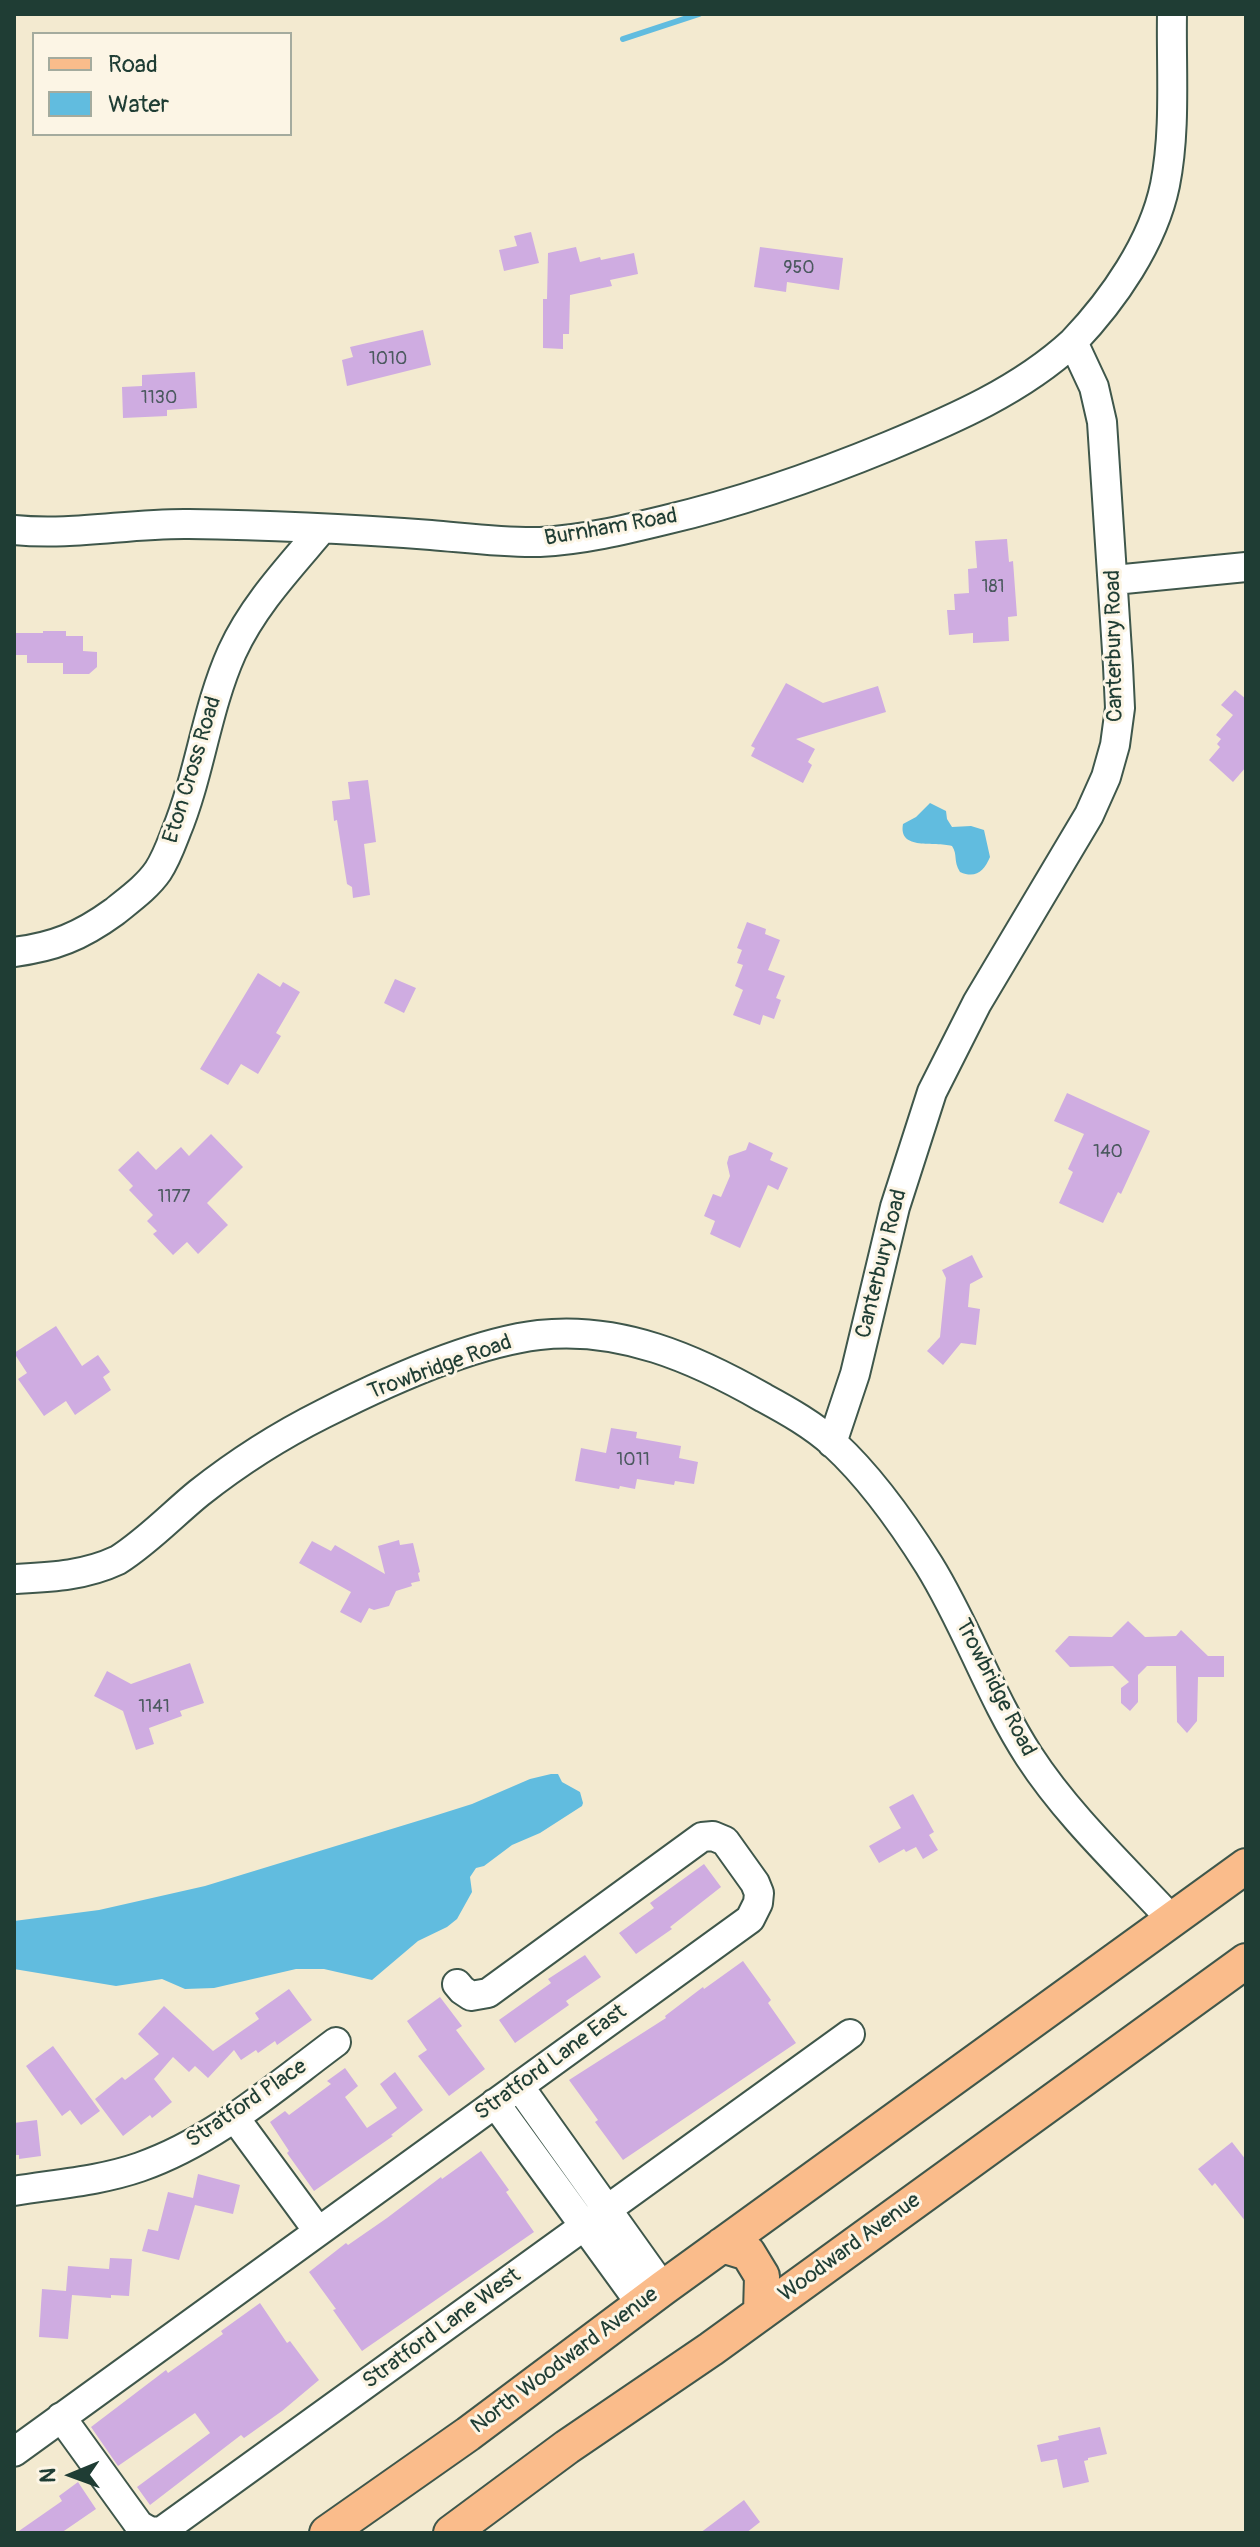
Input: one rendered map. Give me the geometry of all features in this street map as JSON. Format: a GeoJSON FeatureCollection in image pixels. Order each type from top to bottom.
{"type":"FeatureCollection","features":[{"type":"Feature","properties":{"kind":"main road"},"geometry":{"type":"LineString","coordinates":[[1172,1920],[1246,1866]]}},
{"type":"Feature","properties":{"kind":"main road","name":"North Woodward Avenue"},"geometry":{"type":"LineString","coordinates":[[327,2533],[468,2434],[652,2296],[1172,1920]]}},
{"type":"Feature","properties":{"kind":"main road","name":"Woodward Avenue"},"geometry":{"type":"LineString","coordinates":[[451,2533],[567,2447],[1243,1970]]}},
{"type":"Feature","properties":{"kind":"main road"},"geometry":{"type":"LineString","coordinates":[[722,2245],[748,2253],[762,2276],[761,2313]]}},
{"type":"Feature","properties":{"kind":"street"},"geometry":{"type":"LineString","coordinates":[[1073,342],[1119,284],[1153,222],[1162,198],[1170,146],[1172,14]]}},
{"type":"Feature","properties":{"kind":"street","name":"Burnham Road"},"geometry":{"type":"LineString","coordinates":[[14,530],[66,532],[189,524],[515,541],[553,541],[620,531],[708,510],[819,473],[939,424],[1013,386],[1073,342]]}},
{"type":"Feature","properties":{"kind":"street","name":"Canterbury Road"},"geometry":{"type":"LineString","coordinates":[[832,1443],[855,1374],[895,1207],[932,1092],[977,1003],[1089,815],[1106,777],[1115,745],[1120,708],[1102,422],[1094,387],[1073,342]]}},
{"type":"Feature","properties":{"kind":"street","name":"Eton Cross Road"},"geometry":{"type":"LineString","coordinates":[[14,952],[60,943],[78,935],[132,898],[158,871],[186,806],[212,707],[232,653],[254,611],[321,530]]}},
{"type":"Feature","properties":{"kind":"street"},"geometry":{"type":"LineString","coordinates":[[1114,580],[1246,567]]}},
{"type":"Feature","properties":{"kind":"street","name":"Trowbridge Road"},"geometry":{"type":"LineString","coordinates":[[14,1579],[74,1575],[104,1567],[129,1553],[219,1477],[270,1444],[313,1419],[436,1364],[526,1337],[597,1335],[635,1341],[672,1353],[750,1390],[803,1421],[832,1443],[887,1505],[930,1567],[1037,1768],[1087,1829],[1172,1920]]}},
{"type":"Feature","properties":{"kind":"street","name":"Stratford Lane East"},"geometry":{"type":"LineString","coordinates":[[14,2452],[750,1919],[759,1893],[725,1841],[713,1836],[702,1837],[488,1993],[471,1996],[457,1984]]}},
{"type":"Feature","properties":{"kind":"street","name":"Stratford Lane West"},"geometry":{"type":"LineString","coordinates":[[61,2417],[139,2525],[151,2532],[162,2531],[850,2034]]}},
{"type":"Feature","properties":{"kind":"street","name":"Stratford Place"},"geometry":{"type":"LineString","coordinates":[[14,2191],[86,2181],[140,2167],[193,2143],[235,2118],[336,2042]]}},
{"type":"Feature","properties":{"kind":"street"},"geometry":{"type":"LineString","coordinates":[[519,2086],[607,2210],[652,2296]]}},
{"type":"Feature","properties":{"kind":"street"},"geometry":{"type":"LineString","coordinates":[[495,2103],[584,2226],[652,2296]]}},
{"type":"Feature","properties":{"kind":"street"},"geometry":{"type":"LineString","coordinates":[[235,2118],[318,2231]]}},
{"type":"Feature","properties":{"kind":"water"},"geometry":{"type":"Polygon","coordinates":[[[930,803],[946,811],[952,827],[971,826],[984,830],[990,857],[979,872],[971,875],[960,872],[952,846],[912,842],[906,838],[903,824],[916,817],[930,803]]]}},
{"type":"Feature","properties":{"kind":"water"},"geometry":{"type":"Polygon","coordinates":[[[558,1774],[562,1782],[580,1792],[582,1806],[476,1868],[470,1877],[472,1892],[457,1919],[418,1941],[372,1980],[324,1969],[296,1969],[214,1988],[185,1989],[162,1979],[116,1986],[14,1969],[14,1921],[99,1910],[205,1886],[472,1804],[530,1779],[558,1774]]]}},
{"type":"Feature","properties":{"kind":"building"},"geometry":{"type":"Polygon","coordinates":[[[531,232],[539,263],[504,271],[499,250],[517,246],[514,236],[531,232]]]}},
{"type":"Feature","properties":{"kind":"building"},"geometry":{"type":"Polygon","coordinates":[[[576,247],[580,262],[634,253],[638,274],[610,280],[612,286],[570,295],[569,334],[563,334],[563,349],[543,348],[543,299],[547,299],[548,253],[576,247]]]}},
{"type":"Feature","properties":{"kind":"building"},"geometry":{"type":"Polygon","coordinates":[[[760,247],[843,258],[839,290],[787,282],[786,292],[754,287],[760,247]]]}},
{"type":"Feature","properties":{"kind":"building"},"geometry":{"type":"Polygon","coordinates":[[[423,330],[431,365],[347,386],[342,360],[353,357],[350,347],[423,330]]]}},
{"type":"Feature","properties":{"kind":"building"},"geometry":{"type":"Polygon","coordinates":[[[195,372],[197,408],[167,410],[167,416],[123,418],[122,387],[142,386],[142,375],[195,372]]]}},
{"type":"Feature","properties":{"kind":"building"},"geometry":{"type":"Polygon","coordinates":[[[1007,539],[1009,562],[1013,561],[1017,616],[1008,617],[1009,641],[973,643],[973,633],[949,635],[947,610],[955,610],[954,594],[969,593],[968,569],[977,568],[975,541],[1007,539]]]}},
{"type":"Feature","properties":{"kind":"building"},"geometry":{"type":"Polygon","coordinates":[[[66,631],[66,636],[83,636],[83,651],[97,652],[97,667],[89,674],[63,674],[63,663],[27,663],[27,655],[14,655],[14,633],[66,631]]]}},
{"type":"Feature","properties":{"kind":"building"},"geometry":{"type":"Polygon","coordinates":[[[786,683],[823,703],[878,686],[886,712],[796,739],[815,749],[808,762],[812,765],[803,783],[751,756],[755,748],[751,746],[786,683]]]}},
{"type":"Feature","properties":{"kind":"building"},"geometry":{"type":"Polygon","coordinates":[[[1235,690],[1246,699],[1246,767],[1233,782],[1209,760],[1220,747],[1217,744],[1221,739],[1216,735],[1233,715],[1221,705],[1235,690]]]}},
{"type":"Feature","properties":{"kind":"building"},"geometry":{"type":"Polygon","coordinates":[[[368,780],[376,842],[364,844],[370,895],[353,898],[352,887],[347,884],[332,801],[350,799],[348,782],[368,780]]]}},
{"type":"Feature","properties":{"kind":"building"},"geometry":{"type":"Polygon","coordinates":[[[747,922],[766,929],[765,934],[780,940],[768,970],[785,976],[776,998],[781,1000],[774,1019],[763,1015],[760,1025],[733,1015],[743,990],[735,986],[743,965],[737,963],[742,950],[737,948],[747,922]]]}},
{"type":"Feature","properties":{"kind":"building"},"geometry":{"type":"Polygon","coordinates":[[[258,973],[280,987],[283,982],[300,992],[276,1033],[281,1036],[258,1074],[241,1064],[228,1085],[200,1069],[258,973]]]}},
{"type":"Feature","properties":{"kind":"building"},"geometry":{"type":"Polygon","coordinates":[[[395,979],[416,988],[404,1013],[384,1003],[395,979]]]}},
{"type":"Feature","properties":{"kind":"building"},"geometry":{"type":"Polygon","coordinates":[[[1067,1093],[1150,1131],[1121,1194],[1118,1192],[1103,1223],[1059,1203],[1073,1172],[1068,1169],[1084,1134],[1054,1121],[1067,1093]]]}},
{"type":"Feature","properties":{"kind":"building"},"geometry":{"type":"Polygon","coordinates":[[[211,1134],[243,1167],[207,1203],[228,1225],[198,1254],[187,1242],[173,1255],[153,1234],[157,1231],[147,1221],[153,1215],[129,1190],[133,1186],[118,1170],[138,1151],[156,1170],[181,1147],[189,1156],[211,1134]]]}},
{"type":"Feature","properties":{"kind":"building"},"geometry":{"type":"Polygon","coordinates":[[[749,1142],[773,1153],[770,1160],[788,1168],[778,1190],[768,1185],[740,1248],[710,1234],[715,1221],[704,1216],[713,1194],[721,1197],[730,1176],[729,1156],[746,1150],[749,1142]]]}},
{"type":"Feature","properties":{"kind":"building"},"geometry":{"type":"Polygon","coordinates":[[[972,1255],[983,1277],[970,1284],[968,1307],[980,1309],[976,1345],[961,1343],[943,1365],[927,1351],[940,1337],[946,1278],[942,1270],[972,1255]]]}},
{"type":"Feature","properties":{"kind":"building"},"geometry":{"type":"Polygon","coordinates":[[[56,1326],[82,1366],[98,1355],[110,1372],[103,1377],[111,1390],[75,1415],[66,1401],[44,1416],[18,1379],[27,1373],[14,1353],[56,1326]]]}},
{"type":"Feature","properties":{"kind":"building"},"geometry":{"type":"Polygon","coordinates":[[[611,1428],[637,1432],[636,1438],[681,1446],[679,1458],[698,1462],[694,1484],[675,1481],[674,1485],[637,1479],[635,1489],[620,1486],[619,1489],[575,1481],[581,1448],[606,1453],[611,1428]]]}},
{"type":"Feature","properties":{"kind":"building"},"geometry":{"type":"Polygon","coordinates":[[[399,1540],[400,1545],[413,1543],[420,1581],[396,1591],[389,1606],[374,1610],[369,1608],[361,1623],[340,1612],[351,1592],[299,1563],[312,1541],[331,1551],[335,1545],[385,1574],[378,1546],[399,1540]]]}},
{"type":"Feature","properties":{"kind":"building"},"geometry":{"type":"Polygon","coordinates":[[[1128,1621],[1145,1637],[1176,1636],[1181,1630],[1208,1656],[1224,1656],[1224,1677],[1198,1677],[1197,1721],[1187,1733],[1177,1722],[1176,1666],[1147,1666],[1138,1675],[1138,1702],[1130,1711],[1121,1703],[1121,1688],[1129,1682],[1113,1666],[1070,1667],[1055,1651],[1069,1636],[1112,1637],[1128,1621]]]}},
{"type":"Feature","properties":{"kind":"building"},"geometry":{"type":"Polygon","coordinates":[[[190,1663],[204,1703],[180,1711],[182,1716],[149,1728],[154,1744],[136,1750],[123,1711],[94,1696],[107,1671],[131,1684],[190,1663]]]}},
{"type":"Feature","properties":{"kind":"building"},"geometry":{"type":"Polygon","coordinates":[[[913,1794],[934,1832],[929,1835],[938,1850],[923,1859],[916,1847],[906,1852],[904,1849],[879,1863],[869,1846],[901,1828],[889,1807],[913,1794]]]}},
{"type":"Feature","properties":{"kind":"building"},"geometry":{"type":"Polygon","coordinates":[[[704,1864],[721,1887],[670,1927],[672,1929],[636,1954],[619,1933],[654,1908],[650,1903],[704,1864]]]}},
{"type":"Feature","properties":{"kind":"building"},"geometry":{"type":"Polygon","coordinates":[[[585,1955],[601,1977],[566,2001],[569,2005],[515,2043],[499,2020],[551,1983],[548,1979],[585,1955]]]}},
{"type":"Feature","properties":{"kind":"building"},"geometry":{"type":"Polygon","coordinates":[[[743,1961],[796,2043],[623,2160],[569,2080],[666,2018],[703,1987],[743,1961]]]}},
{"type":"Feature","properties":{"kind":"building"},"geometry":{"type":"Polygon","coordinates":[[[289,1989],[312,2020],[277,2045],[275,2041],[241,2060],[234,2050],[208,2078],[195,2066],[189,2072],[173,2057],[154,2079],[172,2102],[123,2136],[95,2099],[122,2077],[125,2080],[159,2054],[138,2034],[164,2006],[213,2051],[259,2019],[255,2013],[289,1989]]]}},
{"type":"Feature","properties":{"kind":"building"},"geometry":{"type":"Polygon","coordinates":[[[440,1997],[462,2026],[456,2030],[485,2069],[449,2096],[418,2056],[427,2050],[407,2021],[440,1997]]]}},
{"type":"Feature","properties":{"kind":"building"},"geometry":{"type":"Polygon","coordinates":[[[53,2046],[100,2111],[81,2125],[70,2110],[62,2116],[26,2066],[53,2046]]]}},
{"type":"Feature","properties":{"kind":"building"},"geometry":{"type":"Polygon","coordinates":[[[345,2068],[358,2086],[345,2097],[367,2128],[397,2108],[380,2084],[395,2072],[423,2110],[393,2136],[314,2191],[270,2122],[285,2111],[289,2115],[331,2084],[327,2081],[345,2068]]]}},
{"type":"Feature","properties":{"kind":"building"},"geometry":{"type":"Polygon","coordinates":[[[37,2120],[41,2156],[19,2159],[19,2155],[14,2155],[14,2123],[37,2120]]]}},
{"type":"Feature","properties":{"kind":"building"},"geometry":{"type":"Polygon","coordinates":[[[1232,2142],[1246,2160],[1246,2222],[1215,2183],[1212,2186],[1198,2169],[1232,2142]]]}},
{"type":"Feature","properties":{"kind":"building"},"geometry":{"type":"Polygon","coordinates":[[[481,2151],[534,2232],[362,2351],[309,2272],[346,2243],[348,2245],[481,2151]]]}},
{"type":"Feature","properties":{"kind":"building"},"geometry":{"type":"Polygon","coordinates":[[[198,2174],[240,2185],[233,2214],[195,2205],[179,2260],[142,2251],[148,2229],[158,2231],[168,2192],[193,2198],[198,2174]]]}},
{"type":"Feature","properties":{"kind":"building"},"geometry":{"type":"Polygon","coordinates":[[[110,2258],[132,2259],[129,2296],[72,2295],[68,2339],[39,2337],[42,2289],[66,2291],[68,2266],[109,2269],[110,2258]]]}},
{"type":"Feature","properties":{"kind":"building"},"geometry":{"type":"Polygon","coordinates":[[[260,2303],[287,2343],[290,2341],[319,2380],[282,2411],[244,2438],[241,2435],[150,2505],[137,2487],[210,2433],[195,2413],[118,2466],[91,2427],[166,2370],[168,2373],[223,2334],[221,2331],[260,2303]]]}},
{"type":"Feature","properties":{"kind":"building"},"geometry":{"type":"Polygon","coordinates":[[[1100,2427],[1107,2454],[1084,2461],[1089,2482],[1063,2488],[1057,2459],[1041,2462],[1037,2445],[1059,2440],[1058,2436],[1100,2427]]]}},
{"type":"Feature","properties":{"kind":"building"},"geometry":{"type":"Polygon","coordinates":[[[78,2482],[96,2509],[61,2533],[16,2533],[62,2501],[59,2496],[78,2482]]]}},
{"type":"Feature","properties":{"kind":"building"},"geometry":{"type":"Polygon","coordinates":[[[744,2500],[760,2522],[746,2533],[700,2533],[744,2500]]]}},
{"type":"Feature","properties":{"kind":"waterway"},"geometry":{"type":"LineString","coordinates":[[623,39],[699,14]]}}]}
